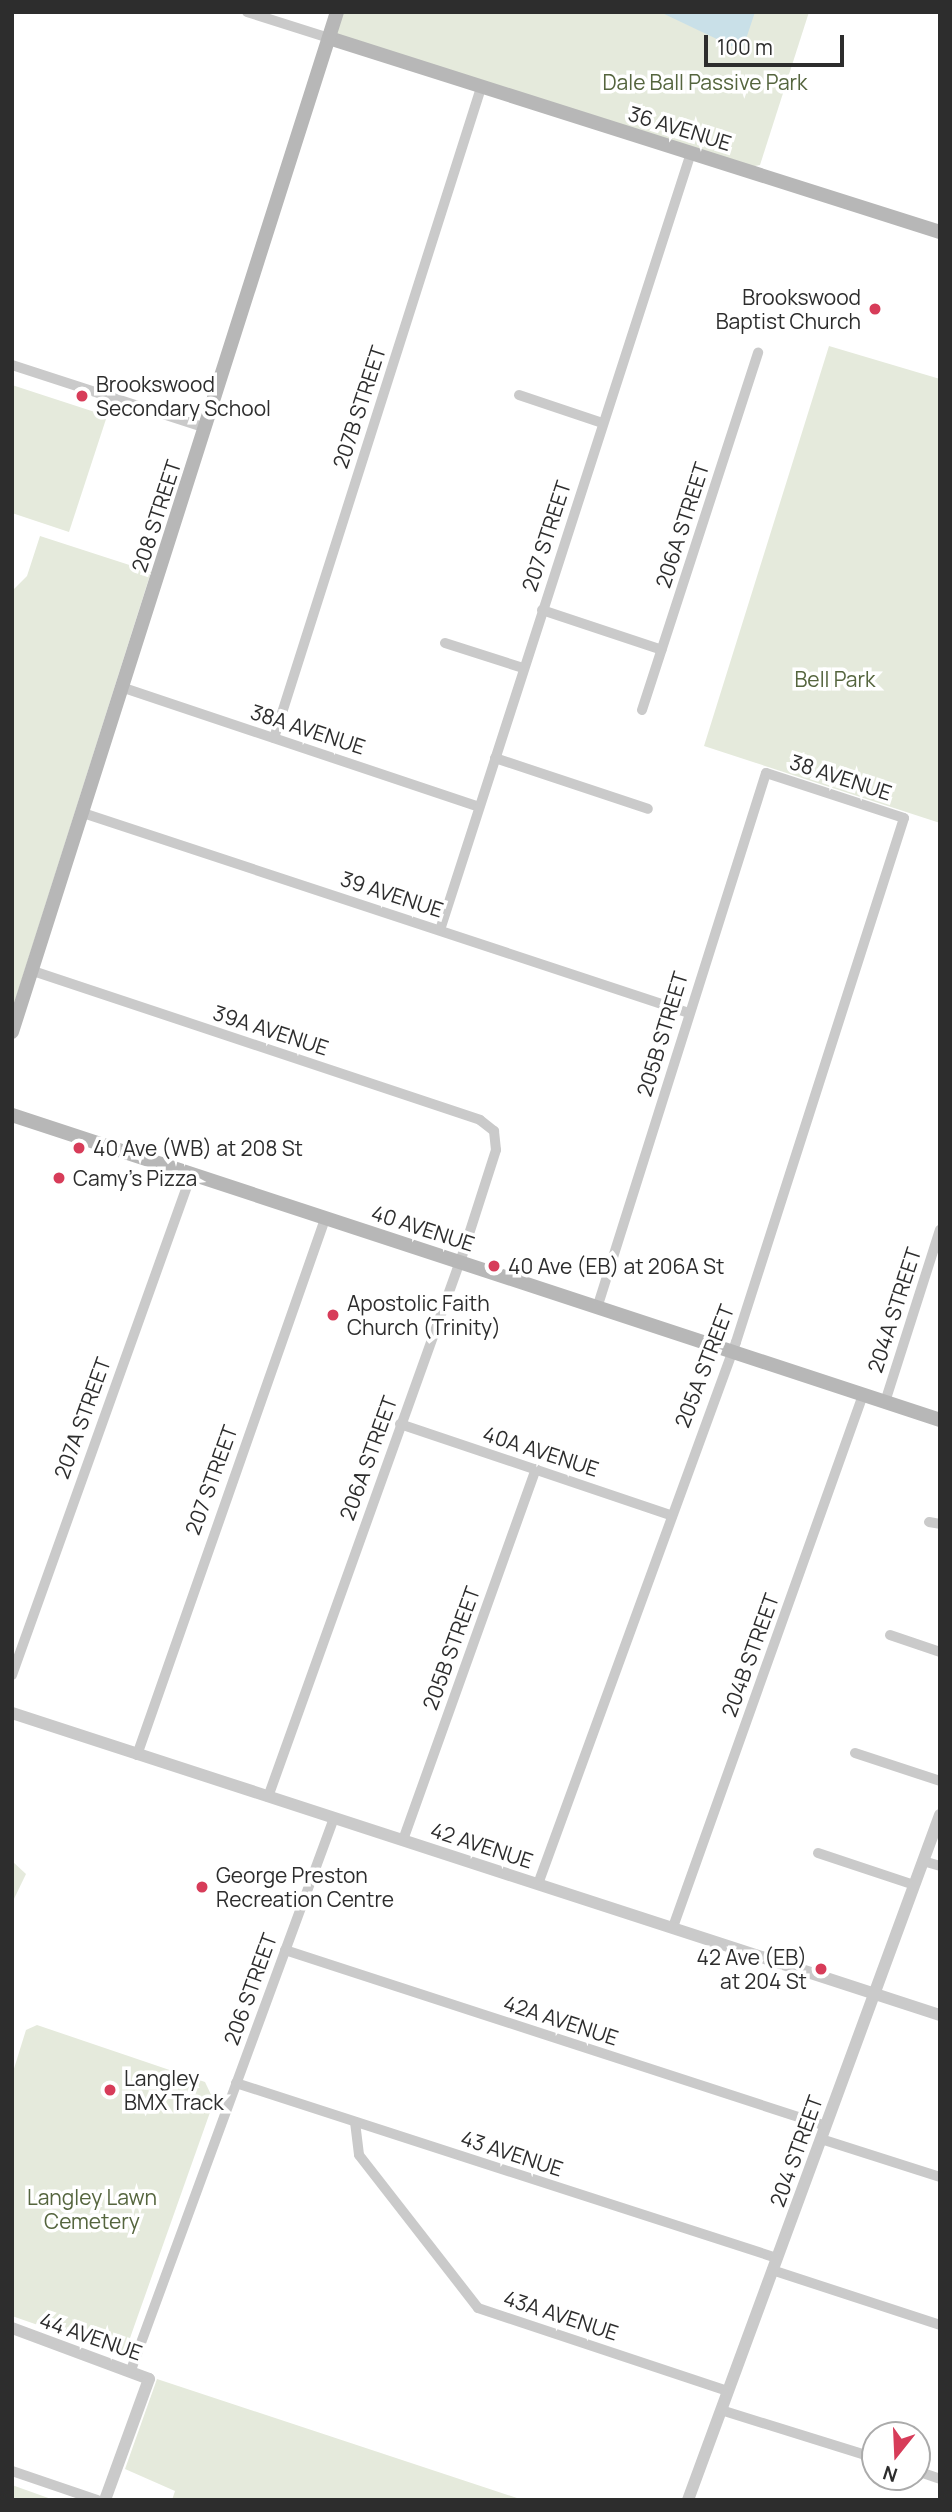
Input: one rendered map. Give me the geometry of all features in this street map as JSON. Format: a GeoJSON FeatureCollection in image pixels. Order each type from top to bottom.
{"type":"FeatureCollection","features":[{"type":"Feature","properties":{"kind":"main road","name":"208 STREET"},"geometry":{"type":"LineString","coordinates":[[12,1032],[124,688],[337,12]]}},
{"type":"Feature","properties":{"kind":"main road","name":"36 AVENUE"},"geometry":{"type":"LineString","coordinates":[[329,38],[940,232]]}},
{"type":"Feature","properties":{"kind":"main road","name":"40 AVENUE"},"geometry":{"type":"LineString","coordinates":[[12,1115],[940,1420]]}},
{"type":"Feature","properties":{"kind":"street","name":"36 AVENUE"},"geometry":{"type":"LineString","coordinates":[[247,12],[329,38]]}},
{"type":"Feature","properties":{"kind":"street","name":"207B STREET"},"geometry":{"type":"LineString","coordinates":[[274,738],[481,88]]}},
{"type":"Feature","properties":{"kind":"street","name":"207 STREET"},"geometry":{"type":"LineString","coordinates":[[440,930],[691,153]]}},
{"type":"Feature","properties":{"kind":"street","name":"206A STREET"},"geometry":{"type":"LineString","coordinates":[[642,710],[758,352]]}},
{"type":"Feature","properties":{"kind":"street"},"geometry":{"type":"LineString","coordinates":[[12,365],[206,428]]}},
{"type":"Feature","properties":{"kind":"street"},"geometry":{"type":"LineString","coordinates":[[519,396],[602,423]]}},
{"type":"Feature","properties":{"kind":"street"},"geometry":{"type":"LineString","coordinates":[[542,610],[662,650]]}},
{"type":"Feature","properties":{"kind":"street"},"geometry":{"type":"LineString","coordinates":[[445,643],[523,668]]}},
{"type":"Feature","properties":{"kind":"street","name":"38A AVENUE"},"geometry":{"type":"LineString","coordinates":[[124,688],[479,807]]}},
{"type":"Feature","properties":{"kind":"street"},"geometry":{"type":"LineString","coordinates":[[495,758],[648,809]]}},
{"type":"Feature","properties":{"kind":"street","name":"38 AVENUE"},"geometry":{"type":"LineString","coordinates":[[766,773],[904,818]]}},
{"type":"Feature","properties":{"kind":"street","name":"205B STREET"},"geometry":{"type":"LineString","coordinates":[[597,1308],[766,773]]}},
{"type":"Feature","properties":{"kind":"street","name":"39 AVENUE"},"geometry":{"type":"LineString","coordinates":[[83,813],[689,1013]]}},
{"type":"Feature","properties":{"kind":"street","name":"205A STREET"},"geometry":{"type":"LineString","coordinates":[[538,1884],[729,1351],[904,818]]}},
{"type":"Feature","properties":{"kind":"street","name":"39A AVENUE"},"geometry":{"type":"LineString","coordinates":[[33,971],[480,1120],[494,1131]]}},
{"type":"Feature","properties":{"kind":"street","name":"206A STREET"},"geometry":{"type":"LineString","coordinates":[[268,1797],[459,1262],[496,1150],[494,1131]]}},
{"type":"Feature","properties":{"kind":"street","name":"207A STREET"},"geometry":{"type":"LineString","coordinates":[[12,1675],[191,1175]]}},
{"type":"Feature","properties":{"kind":"street","name":"207 STREET"},"geometry":{"type":"LineString","coordinates":[[136,1755],[325,1219]]}},
{"type":"Feature","properties":{"kind":"street","name":"204A STREET"},"geometry":{"type":"LineString","coordinates":[[884,1402],[940,1230]]}},
{"type":"Feature","properties":{"kind":"street","name":"204B STREET"},"geometry":{"type":"LineString","coordinates":[[673,1927],[863,1395]]}},
{"type":"Feature","properties":{"kind":"street","name":"40A AVENUE"},"geometry":{"type":"LineString","coordinates":[[400,1424],[670,1515]]}},
{"type":"Feature","properties":{"kind":"street","name":"205B STREET"},"geometry":{"type":"LineString","coordinates":[[403,1840],[536,1469]]}},
{"type":"Feature","properties":{"kind":"street"},"geometry":{"type":"LineString","coordinates":[[890,1635],[940,1652]]}},
{"type":"Feature","properties":{"kind":"street","name":"42 AVENUE"},"geometry":{"type":"LineString","coordinates":[[12,1713],[940,2015]]}},
{"type":"Feature","properties":{"kind":"street"},"geometry":{"type":"LineString","coordinates":[[855,1753],[940,1781]]}},
{"type":"Feature","properties":{"kind":"street","name":"204 STREET"},"geometry":{"type":"LineString","coordinates":[[688,2500],[940,1815]]}},
{"type":"Feature","properties":{"kind":"street","name":"206 STREET"},"geometry":{"type":"LineString","coordinates":[[131,2370],[334,1818]]}},
{"type":"Feature","properties":{"kind":"street"},"geometry":{"type":"LineString","coordinates":[[818,1853],[914,1885]]}},
{"type":"Feature","properties":{"kind":"street"},"geometry":{"type":"LineString","coordinates":[[923,1861],[940,1866]]}},
{"type":"Feature","properties":{"kind":"street","name":"42A AVENUE"},"geometry":{"type":"LineString","coordinates":[[285,1950],[823,2132],[940,2177]]}},
{"type":"Feature","properties":{"kind":"street","name":"43 AVENUE"},"geometry":{"type":"LineString","coordinates":[[236,2083],[775,2264],[940,2325]]}},
{"type":"Feature","properties":{"kind":"street","name":"43A AVENUE"},"geometry":{"type":"LineString","coordinates":[[355,2122],[359,2155],[478,2308],[728,2391]]}},
{"type":"Feature","properties":{"kind":"street","name":"44 AVENUE"},"geometry":{"type":"LineString","coordinates":[[12,2328],[145,2375],[148,2386],[105,2500]]}},
{"type":"Feature","properties":{"kind":"street"},"geometry":{"type":"LineString","coordinates":[[721,2410],[861,2454]]}},
{"type":"Feature","properties":{"kind":"street"},"geometry":{"type":"LineString","coordinates":[[12,2471],[97,2500]]}},
{"type":"Feature","properties":{"kind":"green space","name":"Dale Ball Passive Park"},"geometry":{"type":"Polygon","coordinates":[[[337,12],[809,12],[760,165],[750,167],[329,38],[337,12]]]}},
{"type":"Feature","properties":{"kind":"green space","name":"Bell Park"},"geometry":{"type":"Polygon","coordinates":[[[829,346],[940,379],[940,823],[704,746],[829,346]]]}},
{"type":"Feature","properties":{"kind":"green space"},"geometry":{"type":"Polygon","coordinates":[[[12,385],[107,416],[69,532],[12,513],[12,385]]]}},
{"type":"Feature","properties":{"kind":"green space"},"geometry":{"type":"Polygon","coordinates":[[[40,536],[151,572],[12,1010],[12,591],[27,576],[40,536]]]}},
{"type":"Feature","properties":{"kind":"green space"},"geometry":{"type":"Polygon","coordinates":[[[12,1861],[26,1874],[12,1903],[12,1861]]]}},
{"type":"Feature","properties":{"kind":"green space","name":"Langley Lawn Cemetery"},"geometry":{"type":"Polygon","coordinates":[[[37,2025],[205,2082],[214,2101],[124,2355],[12,2316],[12,2075],[26,2030],[37,2025]]]}},
{"type":"Feature","properties":{"kind":"green space"},"geometry":{"type":"Polygon","coordinates":[[[157,2379],[523,2500],[172,2500],[175,2491],[125,2469],[157,2379]]]}},
{"type":"Feature","properties":{"kind":"green space"},"geometry":{"type":"Polygon","coordinates":[[[12,2485],[54,2500],[12,2500],[12,2485]]]}},
{"type":"Feature","properties":{"kind":"water"},"geometry":{"type":"Polygon","coordinates":[[[660,12],[755,12],[742,51],[660,12]]]}},
{"type":"Feature","properties":{"kind":"place","name":"Brookswood Baptist Church"},"geometry":{"type":"Point","coordinates":[875,309]}},
{"type":"Feature","properties":{"kind":"place","name":"Brookswood Secondary School"},"geometry":{"type":"Point","coordinates":[82,396]}},
{"type":"Feature","properties":{"kind":"place","name":"40 Ave (WB) at 208 St"},"geometry":{"type":"Point","coordinates":[79,1148]}},
{"type":"Feature","properties":{"kind":"place","name":"Camy's Pizza"},"geometry":{"type":"Point","coordinates":[59,1178]}},
{"type":"Feature","properties":{"kind":"place","name":"40 Ave (EB) at 206A St"},"geometry":{"type":"Point","coordinates":[494,1266]}},
{"type":"Feature","properties":{"kind":"place","name":"Apostolic Faith Church (Trinity)"},"geometry":{"type":"Point","coordinates":[333,1315]}},
{"type":"Feature","properties":{"kind":"place","name":"George Preston Recreation Centre"},"geometry":{"type":"Point","coordinates":[202,1887]}},
{"type":"Feature","properties":{"kind":"place","name":"42 Ave (EB) at 204 St"},"geometry":{"type":"Point","coordinates":[821,1969]}},
{"type":"Feature","properties":{"kind":"place","name":"Langley BMX Track"},"geometry":{"type":"Point","coordinates":[110,2090]}}]}
